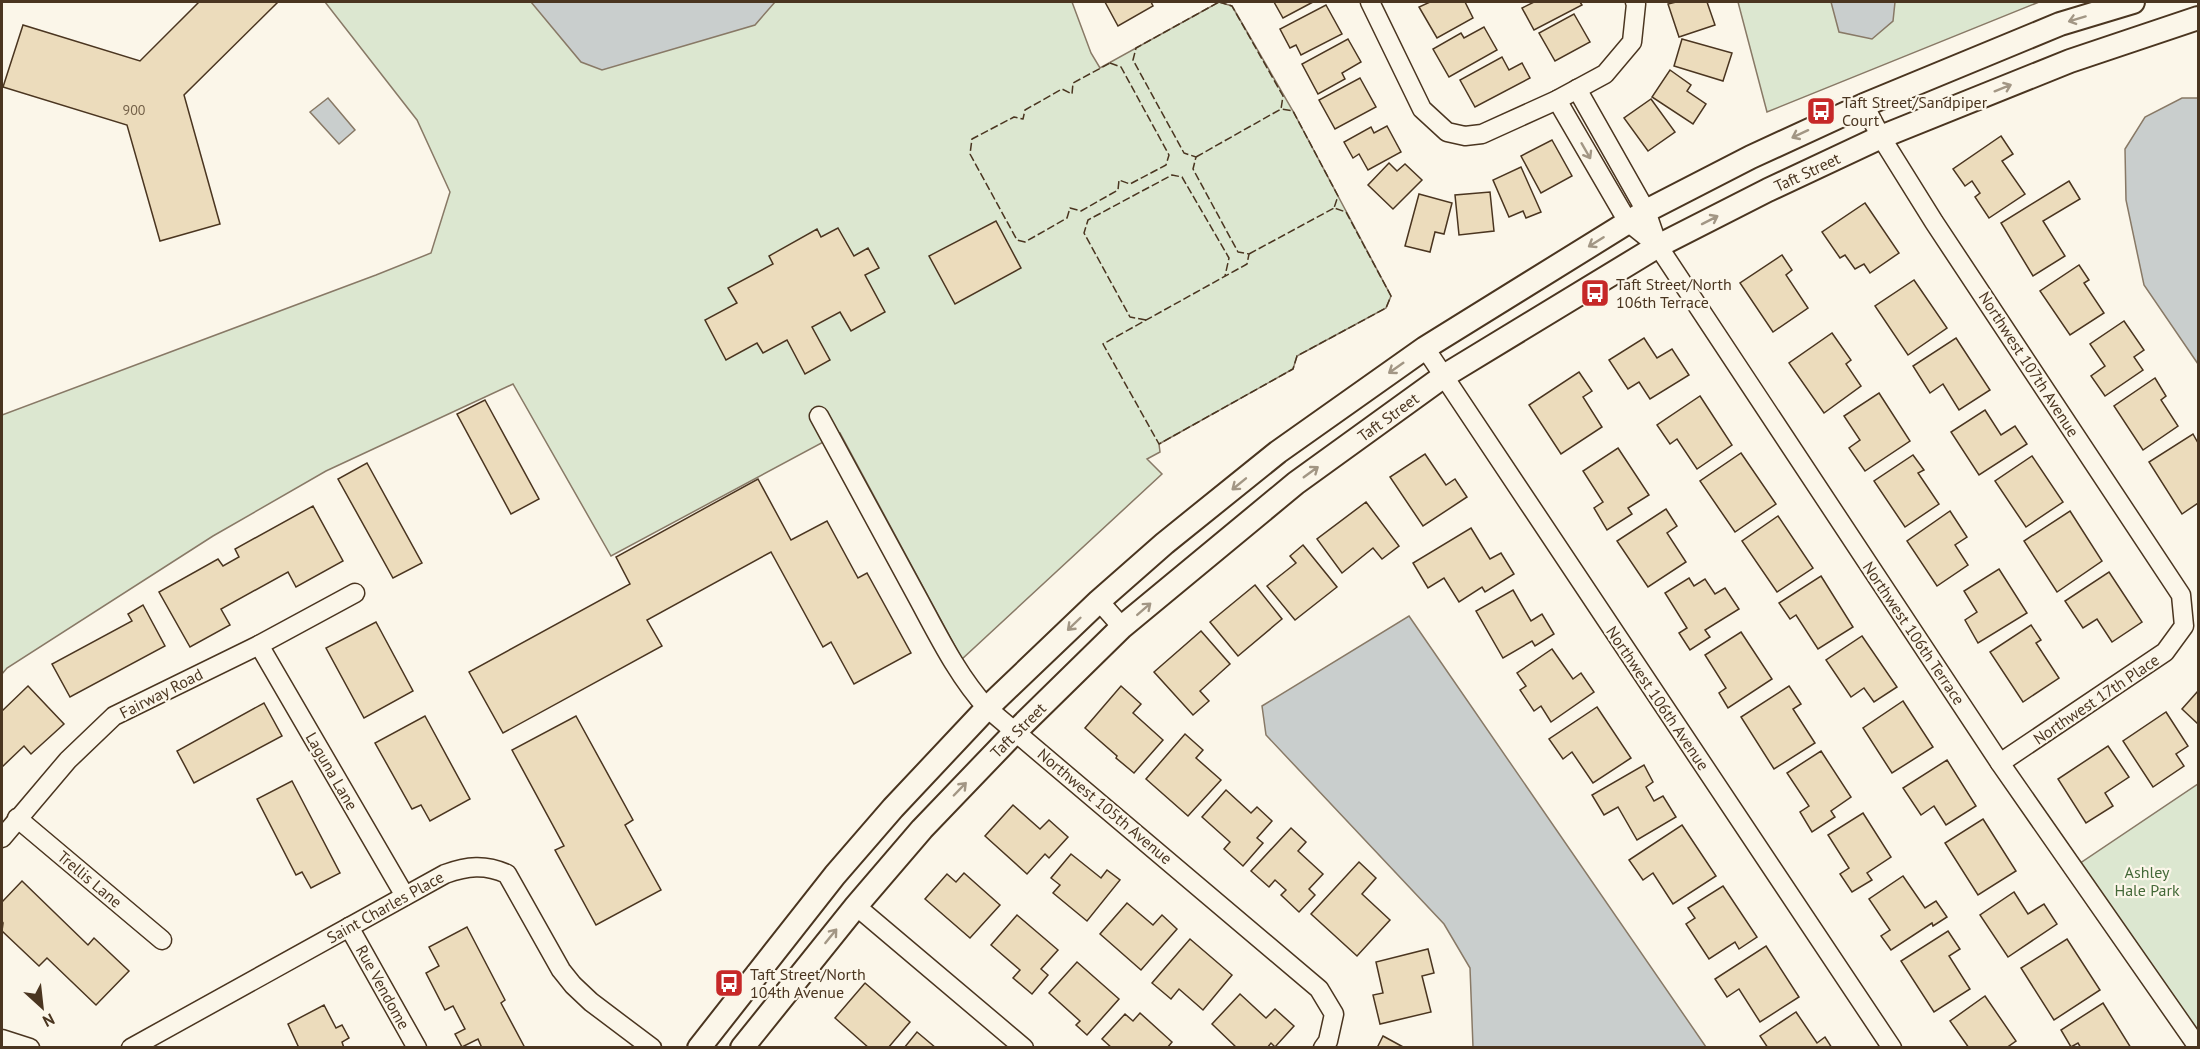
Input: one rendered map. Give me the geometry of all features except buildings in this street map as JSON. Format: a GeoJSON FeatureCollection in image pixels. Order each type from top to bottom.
{"type":"FeatureCollection","features":[{"type":"Feature","properties":{"kind":"street"},"geometry":{"type":"LineString","coordinates":[[1370,2],[1422,109],[1447,132],[1465,136],[1482,134],[1557,100],[1605,74],[1632,42],[1635,2]]}},
{"type":"Feature","properties":{"kind":"street"},"geometry":{"type":"LineString","coordinates":[[699,1047],[835,875],[893,808],[987,708],[1099,601],[1165,543],[1278,452],[1425,348],[1637,217],[1750,157],[1864,105],[2060,24],[2133,2]]}},
{"type":"Feature","properties":{"kind":"street","name":"Taft Street"},"geometry":{"type":"LineString","coordinates":[[742,1047],[856,906],[922,829],[1016,731],[1122,627],[1190,568],[1296,483],[1444,376],[1658,246],[1768,190],[1881,137],[2070,61],[2199,18]]}},
{"type":"Feature","properties":{"kind":"street"},"geometry":{"type":"LineString","coordinates":[[1577,89],[1637,217]]}},
{"type":"Feature","properties":{"kind":"street"},"geometry":{"type":"LineString","coordinates":[[1557,100],[1637,217]]}},
{"type":"Feature","properties":{"kind":"street","name":"Northwest 107th Avenue"},"geometry":{"type":"LineString","coordinates":[[1864,105],[1881,137],[1934,222],[2181,595],[2184,626]]}},
{"type":"Feature","properties":{"kind":"street","name":"Northwest 106th Terrace"},"geometry":{"type":"LineString","coordinates":[[1637,217],[2000,763],[2199,1047]]}},
{"type":"Feature","properties":{"kind":"street","name":"Northwest 106th Avenue"},"geometry":{"type":"LineString","coordinates":[[1425,348],[1892,1047]]}},
{"type":"Feature","properties":{"kind":"street","name":"Northwest 105th Avenue"},"geometry":{"type":"LineString","coordinates":[[819,416],[960,673],[974,693],[987,708],[1319,989],[1334,1014],[1328,1041],[1323,1047]]}},
{"type":"Feature","properties":{"kind":"street","name":"Fairway Road"},"geometry":{"type":"LineString","coordinates":[[2,838],[68,760],[114,716],[259,645],[355,593]]}},
{"type":"Feature","properties":{"kind":"street"},"geometry":{"type":"LineString","coordinates":[[1099,601],[1122,627]]}},
{"type":"Feature","properties":{"kind":"street","name":"Northwest 17th Place"},"geometry":{"type":"LineString","coordinates":[[2000,763],[2165,652],[2184,626]]}},
{"type":"Feature","properties":{"kind":"street","name":"Laguna Lane"},"geometry":{"type":"LineString","coordinates":[[259,645],[405,896]]}},
{"type":"Feature","properties":{"kind":"street","name":"Trellis Lane"},"geometry":{"type":"LineString","coordinates":[[18,818],[162,940]]}},
{"type":"Feature","properties":{"kind":"street","name":"Saint Charles Place"},"geometry":{"type":"LineString","coordinates":[[131,1047],[458,869],[492,867],[507,874],[561,970],[573,985],[591,1002],[652,1047]]}},
{"type":"Feature","properties":{"kind":"street"},"geometry":{"type":"LineString","coordinates":[[856,906],[1024,1047]]}},
{"type":"Feature","properties":{"kind":"street","name":"Rue Vendome"},"geometry":{"type":"LineString","coordinates":[[349,927],[417,1047]]}},
{"type":"Feature","properties":{"kind":"street"},"geometry":{"type":"LineString","coordinates":[[2,1040],[30,1047]]}},
{"type":"Feature","properties":{"kind":"green space"},"geometry":{"type":"Polygon","coordinates":[[[325,2],[1072,2],[1091,53],[1100,68],[1219,2],[1232,6],[1293,111],[1391,296],[1386,308],[1297,356],[1293,369],[1159,444],[1160,452],[1147,459],[1162,474],[962,659],[840,433],[611,556],[513,384],[326,471],[213,536],[7,668],[2,674],[2,415],[431,253],[450,192],[417,120],[325,2]]]}},
{"type":"Feature","properties":{"kind":"green space"},"geometry":{"type":"Polygon","coordinates":[[[1738,2],[2039,2],[1767,112],[1738,2]]]}},
{"type":"Feature","properties":{"kind":"green space","name":"Ashley Hale Park"},"geometry":{"type":"Polygon","coordinates":[[[2198,784],[2198,1047],[2073,868],[2198,784]]]}},
{"type":"Feature","properties":{"kind":"shaded area"},"geometry":{"type":"Polygon","coordinates":[[[531,2],[775,2],[755,25],[602,70],[581,62],[531,2]]]}},
{"type":"Feature","properties":{"kind":"shaded area"},"geometry":{"type":"Polygon","coordinates":[[[1831,2],[1895,2],[1893,21],[1872,39],[1839,32],[1831,2]]]}},
{"type":"Feature","properties":{"kind":"shaded area"},"geometry":{"type":"Polygon","coordinates":[[[328,98],[355,130],[339,144],[310,112],[328,98]]]}},
{"type":"Feature","properties":{"kind":"shaded area"},"geometry":{"type":"Polygon","coordinates":[[[2182,98],[2198,98],[2198,364],[2144,285],[2126,200],[2125,149],[2145,117],[2182,98]]]}},
{"type":"Feature","properties":{"kind":"shaded area"},"geometry":{"type":"Polygon","coordinates":[[[1409,616],[1706,1047],[1473,1047],[1470,968],[1444,924],[1266,735],[1262,706],[1409,616]]]}},
{"type":"Feature","properties":{"kind":"fence"},"geometry":{"type":"LineString","coordinates":[[1219,2],[1232,6],[1283,96],[1281,109],[1293,111],[1338,196],[1334,208],[1346,212],[1391,296],[1386,308],[1297,356],[1293,369],[1159,444],[1103,344],[1247,264],[1249,254],[1238,252],[1193,169],[1196,157],[1184,153],[1133,60],[1136,48],[1219,2]]}},
{"type":"Feature","properties":{"kind":"fence"},"geometry":{"type":"LineString","coordinates":[[1110,63],[1121,67],[1169,155],[1166,165],[1130,184],[1119,180],[1118,190],[1081,211],[1070,208],[1067,218],[1025,242],[1017,240],[970,154],[972,139],[1014,117],[1023,119],[1025,110],[1062,89],[1072,94],[1073,83],[1110,63]]}},
{"type":"Feature","properties":{"kind":"fence"},"geometry":{"type":"LineString","coordinates":[[1196,157],[1281,109]]}},
{"type":"Feature","properties":{"kind":"fence"},"geometry":{"type":"LineString","coordinates":[[1146,320],[1130,317],[1084,233],[1088,220],[1172,175],[1182,177],[1229,258],[1225,276]]}},
{"type":"Feature","properties":{"kind":"fence"},"geometry":{"type":"LineString","coordinates":[[1249,254],[1334,208]]}},
{"type":"Feature","properties":{"kind":"place","name":"Taft Street/Sandpiper Court"},"geometry":{"type":"Point","coordinates":[1821,111]}},
{"type":"Feature","properties":{"kind":"place","name":"Taft Street/North 106th Terrace"},"geometry":{"type":"Point","coordinates":[1595,293]}},
{"type":"Feature","properties":{"kind":"place","name":"Taft Street/North 104th Avenue"},"geometry":{"type":"Point","coordinates":[729,983]}}]}
